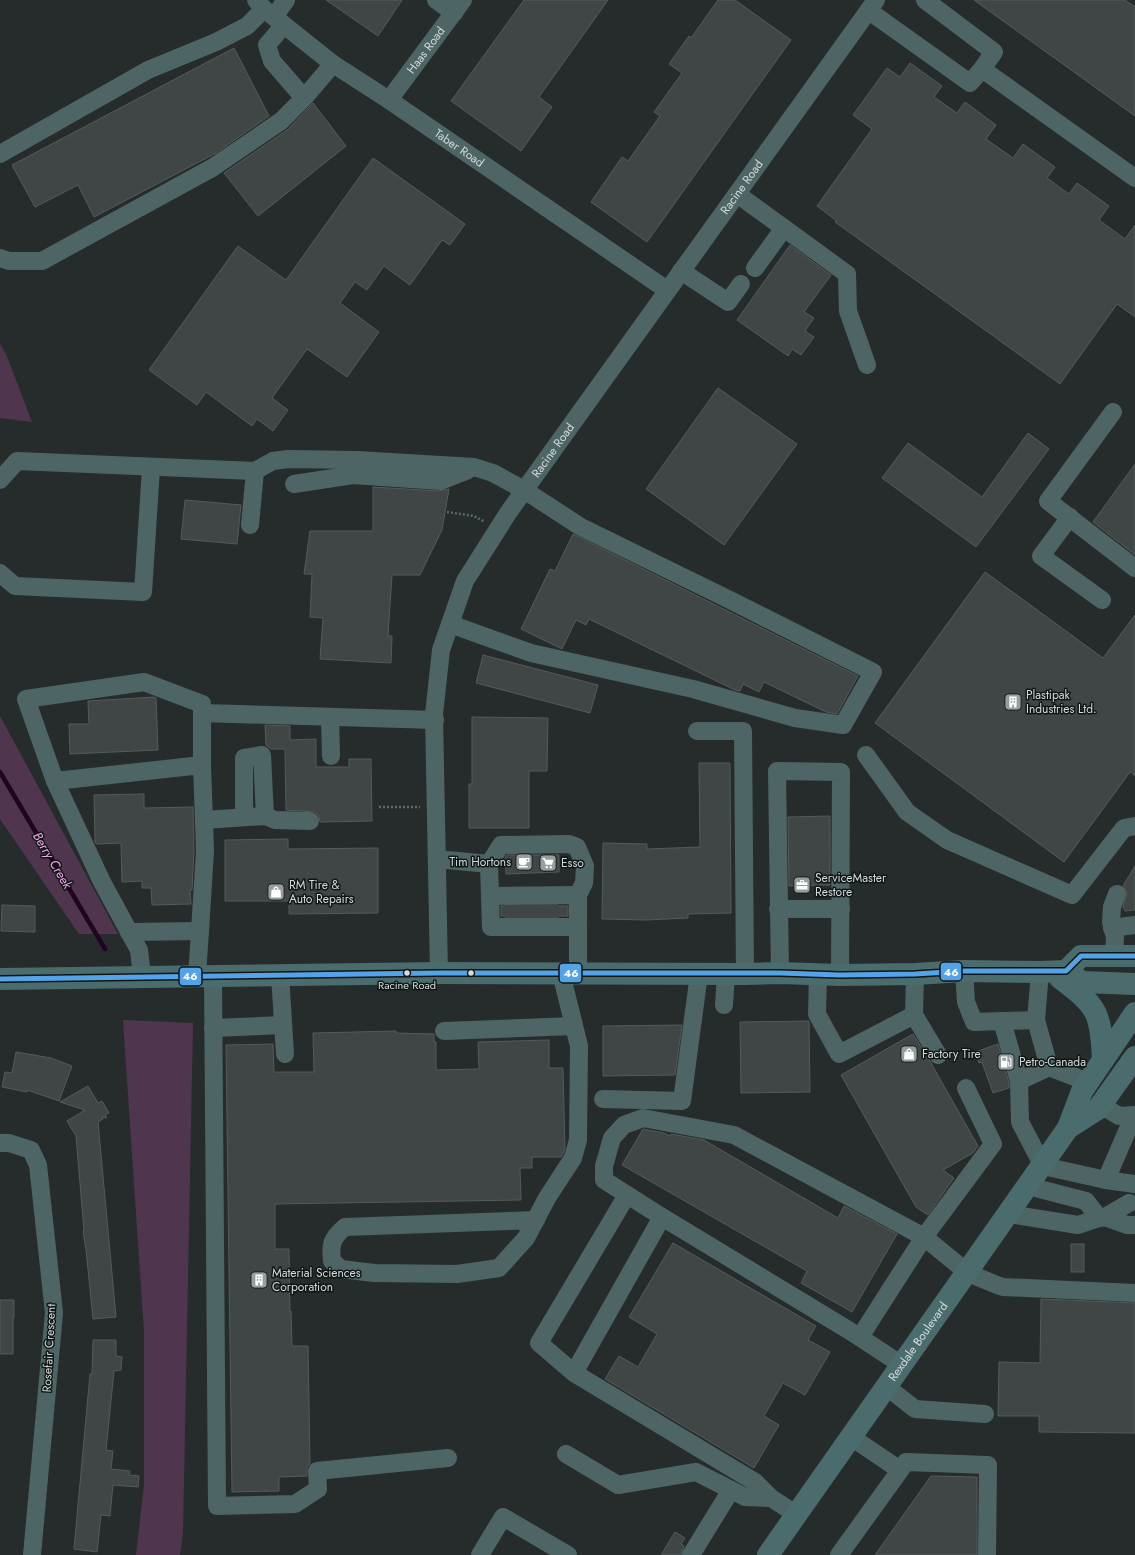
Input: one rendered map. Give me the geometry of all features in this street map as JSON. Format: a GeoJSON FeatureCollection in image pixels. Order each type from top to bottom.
{"type":"FeatureCollection","features":[{"type":"Feature","properties":{"kind":"main road"},"geometry":{"type":"LineString","coordinates":[[1053,971],[1081,956],[1124,956]]}},
{"type":"Feature","properties":{"kind":"main road"},"geometry":{"type":"LineString","coordinates":[[0,979],[439,973],[780,973],[840,975],[915,974],[964,971],[1053,971],[1082,982],[1135,984]]}},
{"type":"Feature","properties":{"kind":"main road"},"geometry":{"type":"LineString","coordinates":[[1053,971],[1081,995],[1095,1013],[1101,1035],[1103,1060]]}},
{"type":"Feature","properties":{"kind":"main road","name":"Rexdale Boulevard"},"geometry":{"type":"LineString","coordinates":[[768,1555],[968,1273],[1068,1128],[1082,1091],[1135,1013]]}},
{"type":"Feature","properties":{"kind":"main road","name":"Rexdale Boulevard"},"geometry":{"type":"LineString","coordinates":[[1068,1128],[1098,1109],[1135,1057]]}},
{"type":"Feature","properties":{"kind":"street"},"geometry":{"type":"LineString","coordinates":[[0,154],[148,70],[216,42],[248,26],[270,13],[286,0]]}},
{"type":"Feature","properties":{"kind":"street"},"geometry":{"type":"LineString","coordinates":[[436,0],[458,6]]}},
{"type":"Feature","properties":{"kind":"street"},"geometry":{"type":"LineString","coordinates":[[873,5],[970,83],[994,52],[925,0]]}},
{"type":"Feature","properties":{"kind":"street","name":"Racine Road"},"geometry":{"type":"LineString","coordinates":[[439,973],[434,720],[440,650],[465,581],[508,512],[873,5]]}},
{"type":"Feature","properties":{"kind":"street","name":"Haas Road"},"geometry":{"type":"LineString","coordinates":[[389,100],[458,6]]}},
{"type":"Feature","properties":{"kind":"street"},"geometry":{"type":"LineString","coordinates":[[270,13],[267,45],[272,61],[304,98]]}},
{"type":"Feature","properties":{"kind":"street","name":"Taber Road"},"geometry":{"type":"LineString","coordinates":[[270,13],[333,64],[389,100],[667,290]]}},
{"type":"Feature","properties":{"kind":"street"},"geometry":{"type":"LineString","coordinates":[[248,26],[267,45]]}},
{"type":"Feature","properties":{"kind":"street"},"geometry":{"type":"LineString","coordinates":[[0,258],[9,261],[42,261],[212,168],[281,121],[304,98],[333,64]]}},
{"type":"Feature","properties":{"kind":"street"},"geometry":{"type":"LineString","coordinates":[[982,69],[1135,178]]}},
{"type":"Feature","properties":{"kind":"street"},"geometry":{"type":"LineString","coordinates":[[737,194],[847,274],[848,311],[867,365]]}},
{"type":"Feature","properties":{"kind":"street"},"geometry":{"type":"LineString","coordinates":[[756,268],[784,228]]}},
{"type":"Feature","properties":{"kind":"street"},"geometry":{"type":"LineString","coordinates":[[681,271],[728,302],[741,284]]}},
{"type":"Feature","properties":{"kind":"street"},"geometry":{"type":"LineString","coordinates":[[1113,412],[1048,501],[1135,568]]}},
{"type":"Feature","properties":{"kind":"street"},"geometry":{"type":"LineString","coordinates":[[0,480],[17,461],[151,468],[255,471],[273,461],[288,459],[357,460],[474,467],[493,473],[524,490],[581,527],[873,672],[842,725],[795,718],[694,689],[531,653],[450,624]]}},
{"type":"Feature","properties":{"kind":"street"},"geometry":{"type":"LineString","coordinates":[[294,484],[353,475],[440,481],[474,467]]}},
{"type":"Feature","properties":{"kind":"street"},"geometry":{"type":"LineString","coordinates":[[0,573],[15,586],[143,592],[151,468]]}},
{"type":"Feature","properties":{"kind":"street"},"geometry":{"type":"LineString","coordinates":[[250,525],[255,471]]}},
{"type":"Feature","properties":{"kind":"street"},"geometry":{"type":"LineString","coordinates":[[1070,517],[1041,556],[1102,600]]}},
{"type":"Feature","properties":{"kind":"street"},"geometry":{"type":"LineString","coordinates":[[142,977],[139,950],[102,882],[55,781],[26,699],[144,682],[202,704],[202,765],[205,851],[200,931],[205,976],[214,1028],[217,1506],[295,1504],[318,1489],[316,1471],[448,1458]]}},
{"type":"Feature","properties":{"kind":"street"},"geometry":{"type":"LineString","coordinates":[[202,713],[434,720]]}},
{"type":"Feature","properties":{"kind":"street"},"geometry":{"type":"LineString","coordinates":[[330,717],[331,756]]}},
{"type":"Feature","properties":{"kind":"street"},"geometry":{"type":"LineString","coordinates":[[697,731],[743,731],[736,974],[724,1005]]}},
{"type":"Feature","properties":{"kind":"street"},"geometry":{"type":"LineString","coordinates":[[244,817],[244,758],[262,755],[265,816]]}},
{"type":"Feature","properties":{"kind":"street"},"geometry":{"type":"LineString","coordinates":[[866,755],[907,812],[947,840],[1072,895],[1124,828],[1135,826]]}},
{"type":"Feature","properties":{"kind":"street"},"geometry":{"type":"LineString","coordinates":[[55,781],[202,765]]}},
{"type":"Feature","properties":{"kind":"street"},"geometry":{"type":"LineString","coordinates":[[780,973],[777,771],[841,772],[840,975]]}},
{"type":"Feature","properties":{"kind":"street"},"geometry":{"type":"LineString","coordinates":[[204,820],[265,816],[275,820],[310,821]]}},
{"type":"Feature","properties":{"kind":"street"},"geometry":{"type":"LineString","coordinates":[[536,1220],[345,1227],[335,1235],[331,1248],[332,1261],[341,1269],[374,1273],[457,1274],[499,1268],[526,1238],[536,1220],[547,1198],[573,1158],[578,1140],[579,1046],[574,1026],[570,974],[578,927],[578,895],[584,883],[585,866],[577,847],[569,844],[501,845],[489,864],[491,927],[514,924],[549,899],[578,895]]}},
{"type":"Feature","properties":{"kind":"street"},"geometry":{"type":"LineString","coordinates":[[437,859],[489,864]]}},
{"type":"Feature","properties":{"kind":"street"},"geometry":{"type":"LineString","coordinates":[[1117,894],[1112,907],[1111,922],[1115,937],[1124,956]]}},
{"type":"Feature","properties":{"kind":"street"},"geometry":{"type":"LineString","coordinates":[[490,896],[513,900],[550,924],[578,927]]}},
{"type":"Feature","properties":{"kind":"street"},"geometry":{"type":"LineString","coordinates":[[778,909],[841,909]]}},
{"type":"Feature","properties":{"kind":"street"},"geometry":{"type":"LineString","coordinates":[[1112,928],[1135,925]]}},
{"type":"Feature","properties":{"kind":"street"},"geometry":{"type":"LineString","coordinates":[[129,932],[200,931]]}},
{"type":"Feature","properties":{"kind":"street"},"geometry":{"type":"LineString","coordinates":[[964,971],[966,1002],[974,1022],[1036,1020]]}},
{"type":"Feature","properties":{"kind":"street"},"geometry":{"type":"LineString","coordinates":[[1049,1067],[1036,1020],[1053,971]]}},
{"type":"Feature","properties":{"kind":"street"},"geometry":{"type":"LineString","coordinates":[[603,1099],[682,1101],[699,974]]}},
{"type":"Feature","properties":{"kind":"street"},"geometry":{"type":"LineString","coordinates":[[818,974],[817,1014],[839,1054],[914,1015]]}},
{"type":"Feature","properties":{"kind":"street"},"geometry":{"type":"LineString","coordinates":[[915,974],[914,1015],[938,1055]]}},
{"type":"Feature","properties":{"kind":"street"},"geometry":{"type":"LineString","coordinates":[[280,975],[285,1054]]}},
{"type":"Feature","properties":{"kind":"street"},"geometry":{"type":"LineString","coordinates":[[1002,1021],[1019,1081],[1020,1122],[1042,1166],[1106,1180],[1135,1184]]}},
{"type":"Feature","properties":{"kind":"street"},"geometry":{"type":"LineString","coordinates":[[214,1028],[283,1025]]}},
{"type":"Feature","properties":{"kind":"street"},"geometry":{"type":"LineString","coordinates":[[444,1031],[574,1026]]}},
{"type":"Feature","properties":{"kind":"street"},"geometry":{"type":"LineString","coordinates":[[1019,1081],[1049,1067],[1088,1082]]}},
{"type":"Feature","properties":{"kind":"street"},"geometry":{"type":"LineString","coordinates":[[860,1337],[924,1237],[993,1144],[966,1088]]}},
{"type":"Feature","properties":{"kind":"street"},"geometry":{"type":"LineString","coordinates":[[1101,1105],[1119,1116],[1135,1115],[1106,1180]]}},
{"type":"Feature","properties":{"kind":"street"},"geometry":{"type":"LineString","coordinates":[[902,1365],[860,1337],[662,1218],[604,1180],[604,1166],[612,1138],[624,1125],[643,1118],[734,1135],[924,1237],[968,1273],[1004,1287],[1135,1292]]}},
{"type":"Feature","properties":{"kind":"street","name":"Rosefair Crescent"},"geometry":{"type":"LineString","coordinates":[[0,1143],[9,1143],[31,1150],[38,1165],[54,1313],[32,1555]]}},
{"type":"Feature","properties":{"kind":"street"},"geometry":{"type":"LineString","coordinates":[[1028,1186],[1086,1200],[1102,1218],[1132,1227]]}},
{"type":"Feature","properties":{"kind":"street"},"geometry":{"type":"LineString","coordinates":[[627,1195],[539,1343],[574,1373],[755,1482],[771,1498],[796,1514]]}},
{"type":"Feature","properties":{"kind":"street"},"geometry":{"type":"LineString","coordinates":[[1008,1214],[1078,1225],[1102,1218],[1129,1203]]}},
{"type":"Feature","properties":{"kind":"street"},"geometry":{"type":"LineString","coordinates":[[574,1373],[662,1218]]}},
{"type":"Feature","properties":{"kind":"street"},"geometry":{"type":"LineString","coordinates":[[887,1387],[915,1409],[985,1414]]}},
{"type":"Feature","properties":{"kind":"street"},"geometry":{"type":"LineString","coordinates":[[851,1437],[900,1470]]}},
{"type":"Feature","properties":{"kind":"street"},"geometry":{"type":"LineString","coordinates":[[566,1454],[618,1485],[696,1472],[745,1497],[771,1498]]}},
{"type":"Feature","properties":{"kind":"street"},"geometry":{"type":"LineString","coordinates":[[840,1555],[906,1462],[988,1465],[987,1555]]}},
{"type":"Feature","properties":{"kind":"street"},"geometry":{"type":"LineString","coordinates":[[691,1555],[731,1490]]}},
{"type":"Feature","properties":{"kind":"street"},"geometry":{"type":"LineString","coordinates":[[480,1555],[503,1517],[568,1555]]}},
{"type":"Feature","properties":{"kind":"path"},"geometry":{"type":"LineString","coordinates":[[447,512],[474,516],[485,522]]}},
{"type":"Feature","properties":{"kind":"path"},"geometry":{"type":"LineString","coordinates":[[379,807],[436,807]]}},
{"type":"Feature","properties":{"kind":"shaded area"},"geometry":{"type":"Polygon","coordinates":[[[0,344],[6,354],[32,422],[0,418],[0,344]]]}},
{"type":"Feature","properties":{"kind":"shaded area"},"geometry":{"type":"Polygon","coordinates":[[[0,716],[118,934],[79,934],[0,819],[0,716]]]}},
{"type":"Feature","properties":{"kind":"shaded area"},"geometry":{"type":"Polygon","coordinates":[[[123,1020],[193,1023],[183,1533],[180,1555],[136,1555],[144,1485],[144,1332],[123,1020]]]}},
{"type":"Feature","properties":{"kind":"building"},"geometry":{"type":"Polygon","coordinates":[[[326,0],[402,0],[378,36],[326,0]]]}},
{"type":"Feature","properties":{"kind":"building"},"geometry":{"type":"Polygon","coordinates":[[[524,0],[608,0],[539,97],[552,107],[521,151],[451,101],[524,0]]]}},
{"type":"Feature","properties":{"kind":"building"},"geometry":{"type":"Polygon","coordinates":[[[718,0],[735,0],[791,40],[647,242],[591,202],[622,157],[628,161],[660,116],[654,112],[682,73],[669,64],[689,36],[691,38],[718,0]]]}},
{"type":"Feature","properties":{"kind":"building"},"geometry":{"type":"Polygon","coordinates":[[[974,0],[1125,0],[1135,7],[1135,116],[974,0]]]}},
{"type":"Feature","properties":{"kind":"building"},"geometry":{"type":"Polygon","coordinates":[[[234,48],[269,116],[216,153],[94,217],[78,185],[35,207],[12,165],[234,48]]]}},
{"type":"Feature","properties":{"kind":"building"},"geometry":{"type":"Polygon","coordinates":[[[910,63],[942,86],[934,97],[957,113],[965,102],[996,125],[986,139],[1013,158],[1023,144],[1055,167],[1047,178],[1069,194],[1077,183],[1109,206],[1099,220],[1125,239],[1135,225],[1135,317],[1117,304],[1060,384],[835,222],[837,221],[817,206],[872,129],[853,115],[887,68],[900,77],[910,63]]]}},
{"type":"Feature","properties":{"kind":"building"},"geometry":{"type":"Polygon","coordinates":[[[313,103],[346,146],[258,216],[224,173],[287,130],[313,103]]]}},
{"type":"Feature","properties":{"kind":"building"},"geometry":{"type":"Polygon","coordinates":[[[373,158],[465,224],[450,245],[442,240],[410,285],[384,266],[367,290],[355,282],[340,303],[379,332],[347,377],[307,349],[272,398],[288,410],[273,431],[257,419],[252,426],[206,392],[197,405],[149,370],[238,246],[286,280],[373,158]]]}},
{"type":"Feature","properties":{"kind":"building"},"geometry":{"type":"Polygon","coordinates":[[[790,245],[831,275],[804,312],[814,318],[805,331],[814,337],[801,355],[792,349],[788,356],[737,320],[790,245]]]}},
{"type":"Feature","properties":{"kind":"building"},"geometry":{"type":"Polygon","coordinates":[[[718,388],[797,444],[724,545],[646,489],[718,388]]]}},
{"type":"Feature","properties":{"kind":"building"},"geometry":{"type":"Polygon","coordinates":[[[1028,433],[1049,449],[976,547],[882,478],[908,443],[982,497],[1028,433]]]}},
{"type":"Feature","properties":{"kind":"building"},"geometry":{"type":"Polygon","coordinates":[[[1135,464],[1135,555],[1093,522],[1135,464]]]}},
{"type":"Feature","properties":{"kind":"building"},"geometry":{"type":"Polygon","coordinates":[[[373,487],[439,491],[449,489],[442,530],[420,575],[392,575],[388,636],[392,636],[391,663],[320,659],[323,618],[310,617],[312,574],[304,574],[310,531],[373,531],[373,487]]]}},
{"type":"Feature","properties":{"kind":"building"},"geometry":{"type":"Polygon","coordinates":[[[185,500],[241,505],[237,544],[181,539],[185,500]]]}},
{"type":"Feature","properties":{"kind":"building"},"geometry":{"type":"Polygon","coordinates":[[[573,534],[858,676],[837,714],[826,712],[764,682],[759,692],[743,684],[740,691],[735,690],[589,619],[586,625],[576,620],[562,649],[521,629],[550,569],[555,571],[573,534]]]}},
{"type":"Feature","properties":{"kind":"building","name":"Plastipak Industries Ltd."},"geometry":{"type":"Polygon","coordinates":[[[985,572],[1103,658],[1135,615],[1135,776],[1130,772],[1064,862],[875,723],[985,572]]]}},
{"type":"Feature","properties":{"kind":"building"},"geometry":{"type":"Polygon","coordinates":[[[483,655],[598,685],[590,713],[476,683],[483,655]]]}},
{"type":"Feature","properties":{"kind":"building"},"geometry":{"type":"Polygon","coordinates":[[[156,698],[158,750],[70,754],[69,724],[89,724],[88,701],[156,698]]]}},
{"type":"Feature","properties":{"kind":"building"},"geometry":{"type":"Polygon","coordinates":[[[472,717],[548,718],[547,771],[529,771],[529,828],[469,828],[469,784],[472,784],[472,717]]]}},
{"type":"Feature","properties":{"kind":"building"},"geometry":{"type":"Polygon","coordinates":[[[265,725],[290,726],[290,740],[316,739],[316,767],[349,767],[349,759],[371,759],[372,821],[320,822],[319,816],[315,812],[286,810],[285,749],[271,749],[266,745],[265,725]]]}},
{"type":"Feature","properties":{"kind":"building"},"geometry":{"type":"Polygon","coordinates":[[[699,763],[730,763],[731,913],[688,914],[688,918],[646,920],[602,919],[603,843],[647,844],[647,849],[700,847],[699,763]]]}},
{"type":"Feature","properties":{"kind":"building"},"geometry":{"type":"Polygon","coordinates":[[[144,794],[144,808],[193,807],[194,851],[192,890],[190,890],[191,904],[152,905],[151,888],[142,888],[142,881],[122,882],[121,843],[96,844],[95,842],[94,795],[144,794]]]}},
{"type":"Feature","properties":{"kind":"building"},"geometry":{"type":"Polygon","coordinates":[[[830,816],[830,885],[789,886],[788,817],[830,816]]]}},
{"type":"Feature","properties":{"kind":"building"},"geometry":{"type":"Polygon","coordinates":[[[288,839],[288,849],[378,848],[378,913],[289,914],[289,901],[225,901],[225,840],[288,839]]]}},
{"type":"Feature","properties":{"kind":"building"},"geometry":{"type":"Polygon","coordinates":[[[507,855],[559,855],[559,872],[506,874],[505,858],[507,855]]]}},
{"type":"Feature","properties":{"kind":"building"},"geometry":{"type":"Polygon","coordinates":[[[1135,866],[1135,910],[1125,911],[1123,907],[1127,893],[1123,886],[1135,866]]]}},
{"type":"Feature","properties":{"kind":"building"},"geometry":{"type":"Polygon","coordinates":[[[2,905],[35,906],[35,932],[1,931],[2,905]]]}},
{"type":"Feature","properties":{"kind":"building"},"geometry":{"type":"Polygon","coordinates":[[[501,906],[568,906],[568,916],[501,916],[501,906]]]}},
{"type":"Feature","properties":{"kind":"building"},"geometry":{"type":"Polygon","coordinates":[[[809,1021],[810,1092],[741,1093],[740,1022],[809,1021]]]}},
{"type":"Feature","properties":{"kind":"building"},"geometry":{"type":"Polygon","coordinates":[[[682,1025],[675,1075],[603,1076],[603,1026],[682,1025]]]}},
{"type":"Feature","properties":{"kind":"building","name":"Material Sciences Corporation"},"geometry":{"type":"Polygon","coordinates":[[[396,1031],[396,1033],[434,1034],[434,1042],[436,1042],[436,1070],[479,1069],[478,1042],[549,1040],[549,1068],[563,1068],[565,1149],[561,1157],[532,1157],[532,1168],[520,1168],[521,1200],[275,1204],[275,1249],[289,1249],[292,1346],[308,1346],[310,1464],[307,1467],[307,1476],[279,1477],[279,1491],[232,1492],[226,1045],[273,1044],[274,1072],[314,1072],[313,1033],[396,1031]]]}},
{"type":"Feature","properties":{"kind":"building"},"geometry":{"type":"Polygon","coordinates":[[[913,1034],[978,1146],[973,1153],[943,1170],[954,1178],[928,1215],[916,1207],[841,1075],[913,1034]]]}},
{"type":"Feature","properties":{"kind":"building"},"geometry":{"type":"Polygon","coordinates":[[[998,1044],[1009,1083],[1009,1088],[993,1093],[982,1062],[979,1063],[975,1052],[998,1044]]]}},
{"type":"Feature","properties":{"kind":"building"},"geometry":{"type":"Polygon","coordinates":[[[16,1052],[51,1058],[72,1066],[59,1101],[27,1090],[27,1092],[2,1087],[5,1072],[12,1073],[16,1052]]]}},
{"type":"Feature","properties":{"kind":"building"},"geometry":{"type":"Polygon","coordinates":[[[88,1086],[98,1103],[102,1101],[109,1113],[105,1115],[107,1118],[102,1117],[103,1119],[98,1122],[116,1317],[93,1319],[83,1231],[76,1136],[67,1121],[85,1110],[60,1102],[88,1086]]]}},
{"type":"Feature","properties":{"kind":"building"},"geometry":{"type":"Polygon","coordinates":[[[643,1129],[664,1133],[670,1136],[671,1134],[704,1140],[838,1218],[844,1206],[897,1234],[852,1312],[801,1283],[807,1271],[622,1165],[643,1129]]]}},
{"type":"Feature","properties":{"kind":"building"},"geometry":{"type":"Polygon","coordinates":[[[673,1243],[816,1326],[808,1340],[830,1352],[805,1395],[783,1383],[764,1416],[779,1425],[754,1468],[605,1379],[619,1356],[638,1367],[657,1334],[629,1317],[673,1243]]]}},
{"type":"Feature","properties":{"kind":"building"},"geometry":{"type":"Polygon","coordinates":[[[1071,1244],[1084,1244],[1084,1272],[1071,1272],[1071,1244]]]}},
{"type":"Feature","properties":{"kind":"building"},"geometry":{"type":"Polygon","coordinates":[[[1041,1299],[1135,1303],[1135,1433],[1039,1432],[1039,1416],[998,1416],[999,1362],[1040,1363],[1041,1299]]]}},
{"type":"Feature","properties":{"kind":"building"},"geometry":{"type":"Polygon","coordinates":[[[0,1300],[14,1300],[13,1354],[0,1354],[0,1300]]]}},
{"type":"Feature","properties":{"kind":"building"},"geometry":{"type":"Polygon","coordinates":[[[93,1340],[116,1340],[116,1356],[122,1357],[121,1370],[114,1371],[106,1450],[113,1451],[111,1469],[130,1471],[129,1475],[139,1476],[138,1487],[113,1485],[110,1516],[101,1515],[97,1552],[74,1549],[90,1374],[92,1374],[93,1340]]]}},
{"type":"Feature","properties":{"kind":"building"},"geometry":{"type":"Polygon","coordinates":[[[931,1476],[977,1477],[977,1555],[875,1555],[931,1476]]]}},
{"type":"Feature","properties":{"kind":"building"},"geometry":{"type":"Polygon","coordinates":[[[675,1532],[685,1538],[681,1544],[684,1546],[681,1555],[661,1555],[675,1532]]]}},
{"type":"Feature","properties":{"kind":"waterway","name":"Berry Creek"},"geometry":{"type":"LineString","coordinates":[[0,772],[105,949]]}},
{"type":"Feature","properties":{"kind":"tunnel"},"geometry":{"type":"LineString","coordinates":[[513,903],[514,921]]}},
{"type":"Feature","properties":{"kind":"tunnel"},"geometry":{"type":"LineString","coordinates":[[531,903],[532,921]]}},
{"type":"Feature","properties":{"kind":"tunnel"},"geometry":{"type":"LineString","coordinates":[[549,903],[550,920]]}},
{"type":"Feature","properties":{"kind":"transit line","name":"46"},"geometry":{"type":"LineString","coordinates":[[0,979],[439,973],[780,973],[840,975],[915,974],[964,971],[1066,971],[1081,956],[1135,956]]}},
{"type":"Feature","properties":{"kind":"place","name":"Plastipak Industries Ltd."},"geometry":{"type":"Point","coordinates":[1013,702]}},
{"type":"Feature","properties":{"kind":"place","name":"Tim Hortons"},"geometry":{"type":"Point","coordinates":[524,862]}},
{"type":"Feature","properties":{"kind":"place","name":"Esso"},"geometry":{"type":"Point","coordinates":[548,863]}},
{"type":"Feature","properties":{"kind":"place","name":"ServiceMaster Restore"},"geometry":{"type":"Point","coordinates":[802,885]}},
{"type":"Feature","properties":{"kind":"place","name":"RM Tire & Auto Repairs"},"geometry":{"type":"Point","coordinates":[276,892]}},
{"type":"Feature","properties":{"kind":"place","name":"Racine Road"},"geometry":{"type":"Point","coordinates":[407,973]}},
{"type":"Feature","properties":{"kind":"place","name":"Factory Tire"},"geometry":{"type":"Point","coordinates":[909,1054]}},
{"type":"Feature","properties":{"kind":"place","name":"Petro-Canada"},"geometry":{"type":"Point","coordinates":[1006,1062]}},
{"type":"Feature","properties":{"kind":"place","name":"Material Sciences Corporation"},"geometry":{"type":"Point","coordinates":[259,1280]}}]}
